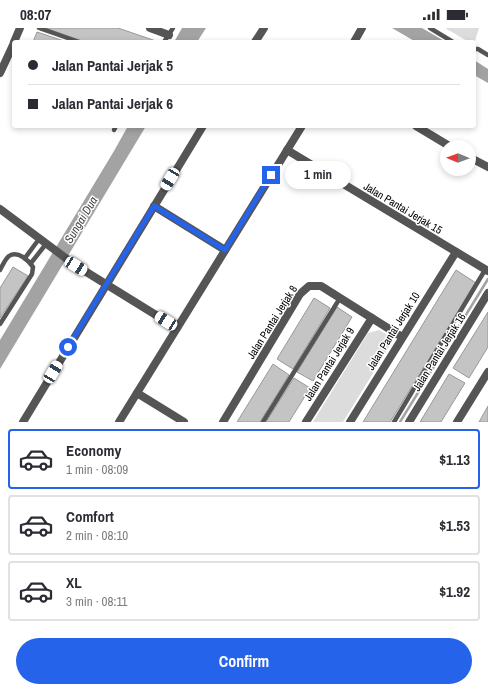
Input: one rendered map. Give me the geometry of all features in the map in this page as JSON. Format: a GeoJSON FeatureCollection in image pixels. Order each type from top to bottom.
{"type":"FeatureCollection","features":[{"type":"Feature","properties":{"kind":"street"},"geometry":{"type":"LineString","coordinates":[[15,40],[20,28]]}},
{"type":"Feature","properties":{"kind":"street"},"geometry":{"type":"LineString","coordinates":[[150,28],[169,35]]}},
{"type":"Feature","properties":{"kind":"street"},"geometry":{"type":"LineString","coordinates":[[256,40],[264,28]]}},
{"type":"Feature","properties":{"kind":"street"},"geometry":{"type":"LineString","coordinates":[[355,40],[362,28]]}},
{"type":"Feature","properties":{"kind":"street"},"geometry":{"type":"LineString","coordinates":[[0,73],[11,57]]}},
{"type":"Feature","properties":{"kind":"street"},"geometry":{"type":"LineString","coordinates":[[23,422],[202,128]]}},
{"type":"Feature","properties":{"kind":"street"},"geometry":{"type":"LineString","coordinates":[[119,422],[301,128]]}},
{"type":"Feature","properties":{"kind":"street"},"geometry":{"type":"LineString","coordinates":[[419,128],[440,140]]}},
{"type":"Feature","properties":{"kind":"street","name":"Jalan Pantai Jerjak 15"},"geometry":{"type":"LineString","coordinates":[[287,150],[487,271]]}},
{"type":"Feature","properties":{"kind":"street"},"geometry":{"type":"LineString","coordinates":[[476,162],[488,168]]}},
{"type":"Feature","properties":{"kind":"street"},"geometry":{"type":"LineString","coordinates":[[154,206],[225,250]]}},
{"type":"Feature","properties":{"kind":"street"},"geometry":{"type":"LineString","coordinates":[[0,209],[76,266],[178,328]]}},
{"type":"Feature","properties":{"kind":"street","name":"Jalan Pantai Jerjak 10"},"geometry":{"type":"LineString","coordinates":[[350,422],[456,252]]}},
{"type":"Feature","properties":{"kind":"street","name":"Jalan Pantai Jerjak 8"},"geometry":{"type":"LineString","coordinates":[[223,422],[302,291],[309,286],[321,286],[402,337]]}},
{"type":"Feature","properties":{"kind":"street","name":"Jalan Pantai Jerjak 16"},"geometry":{"type":"LineString","coordinates":[[409,422],[488,294]]}},
{"type":"Feature","properties":{"kind":"street","name":"Jalan Pantai Jerjak 9"},"geometry":{"type":"LineString","coordinates":[[306,422],[372,318]]}},
{"type":"Feature","properties":{"kind":"street"},"geometry":{"type":"LineString","coordinates":[[457,422],[488,372]]}},
{"type":"Feature","properties":{"kind":"street"},"geometry":{"type":"LineString","coordinates":[[137,393],[184,422]]}},
{"type":"Feature","properties":{"kind":"lane"},"geometry":{"type":"LineString","coordinates":[[39,28],[73,40]]}},
{"type":"Feature","properties":{"kind":"lane"},"geometry":{"type":"LineString","coordinates":[[430,28],[450,40]]}},
{"type":"Feature","properties":{"kind":"lane"},"geometry":{"type":"LineString","coordinates":[[476,49],[488,55]]}},
{"type":"Feature","properties":{"kind":"lane"},"geometry":{"type":"LineString","coordinates":[[25,258],[46,244]]}},
{"type":"Feature","properties":{"kind":"lane"},"geometry":{"type":"LineString","coordinates":[[31,263],[46,244]]}},
{"type":"Feature","properties":{"kind":"lane"},"geometry":{"type":"LineString","coordinates":[[0,270],[8,257],[13,254],[25,258],[34,267],[32,274],[0,324]]}},
{"type":"Feature","properties":{"kind":"lane"},"geometry":{"type":"LineString","coordinates":[[394,422],[487,271]]}},
{"type":"Feature","properties":{"kind":"lane"},"geometry":{"type":"LineString","coordinates":[[263,422],[340,298]]}},
{"type":"Feature","properties":{"kind":"shaded area"},"geometry":{"type":"Polygon","coordinates":[[[445,28],[479,28],[475,40],[466,40],[445,28]]]}},
{"type":"Feature","properties":{"kind":"shaded area"},"geometry":{"type":"Polygon","coordinates":[[[379,330],[389,336],[389,347],[343,422],[313,422],[368,333],[379,330]]]}},
{"type":"Feature","properties":{"kind":"water"},"geometry":{"type":"Polygon","coordinates":[[[182,28],[206,28],[198,40],[175,40],[182,28]]]}},
{"type":"Feature","properties":{"kind":"water"},"geometry":{"type":"Polygon","coordinates":[[[392,28],[422,28],[443,40],[413,40],[392,28]]]}},
{"type":"Feature","properties":{"kind":"water"},"geometry":{"type":"Polygon","coordinates":[[[476,61],[488,69],[488,83],[476,76],[476,61]]]}},
{"type":"Feature","properties":{"kind":"water","name":"Sungai Dua"},"geometry":{"type":"Polygon","coordinates":[[[127,128],[145,128],[0,369],[0,340],[127,128]]]}},
{"type":"Feature","properties":{"kind":"building"},"geometry":{"type":"Polygon","coordinates":[[[45,28],[118,28],[153,40],[79,40],[45,28]]]}},
{"type":"Feature","properties":{"kind":"building"},"geometry":{"type":"Polygon","coordinates":[[[37,32],[61,40],[34,40],[37,32]]]}},
{"type":"Feature","properties":{"kind":"building"},"geometry":{"type":"Polygon","coordinates":[[[13,267],[28,276],[0,318],[0,288],[13,267]]]}},
{"type":"Feature","properties":{"kind":"building"},"geometry":{"type":"Polygon","coordinates":[[[456,270],[476,283],[390,422],[363,422],[456,270]]]}},
{"type":"Feature","properties":{"kind":"building"},"geometry":{"type":"Polygon","coordinates":[[[314,298],[330,308],[293,369],[277,359],[314,298]]]}},
{"type":"Feature","properties":{"kind":"building"},"geometry":{"type":"Polygon","coordinates":[[[337,307],[352,317],[313,381],[297,372],[337,307]]]}},
{"type":"Feature","properties":{"kind":"building"},"geometry":{"type":"Polygon","coordinates":[[[488,312],[488,347],[469,378],[453,368],[488,312]]]}},
{"type":"Feature","properties":{"kind":"building"},"geometry":{"type":"Polygon","coordinates":[[[273,364],[289,375],[260,422],[237,422],[273,364]]]}},
{"type":"Feature","properties":{"kind":"building"},"geometry":{"type":"Polygon","coordinates":[[[449,374],[465,383],[441,422],[420,422],[449,374]]]}},
{"type":"Feature","properties":{"kind":"building"},"geometry":{"type":"Polygon","coordinates":[[[294,378],[310,388],[289,422],[266,422],[294,378]]]}},
{"type":"Feature","properties":{"kind":"building"},"geometry":{"type":"Polygon","coordinates":[[[488,406],[488,422],[479,422],[488,406]]]}},
{"type":"Feature","properties":{"kind":"waterway"},"geometry":{"type":"LineString","coordinates":[[400,422],[488,279]]}},
{"type":"Feature","properties":{"kind":"route"},"geometry":{"type":"LineString","coordinates":[[68,347],[154,206],[225,250],[271,175]]}}]}
